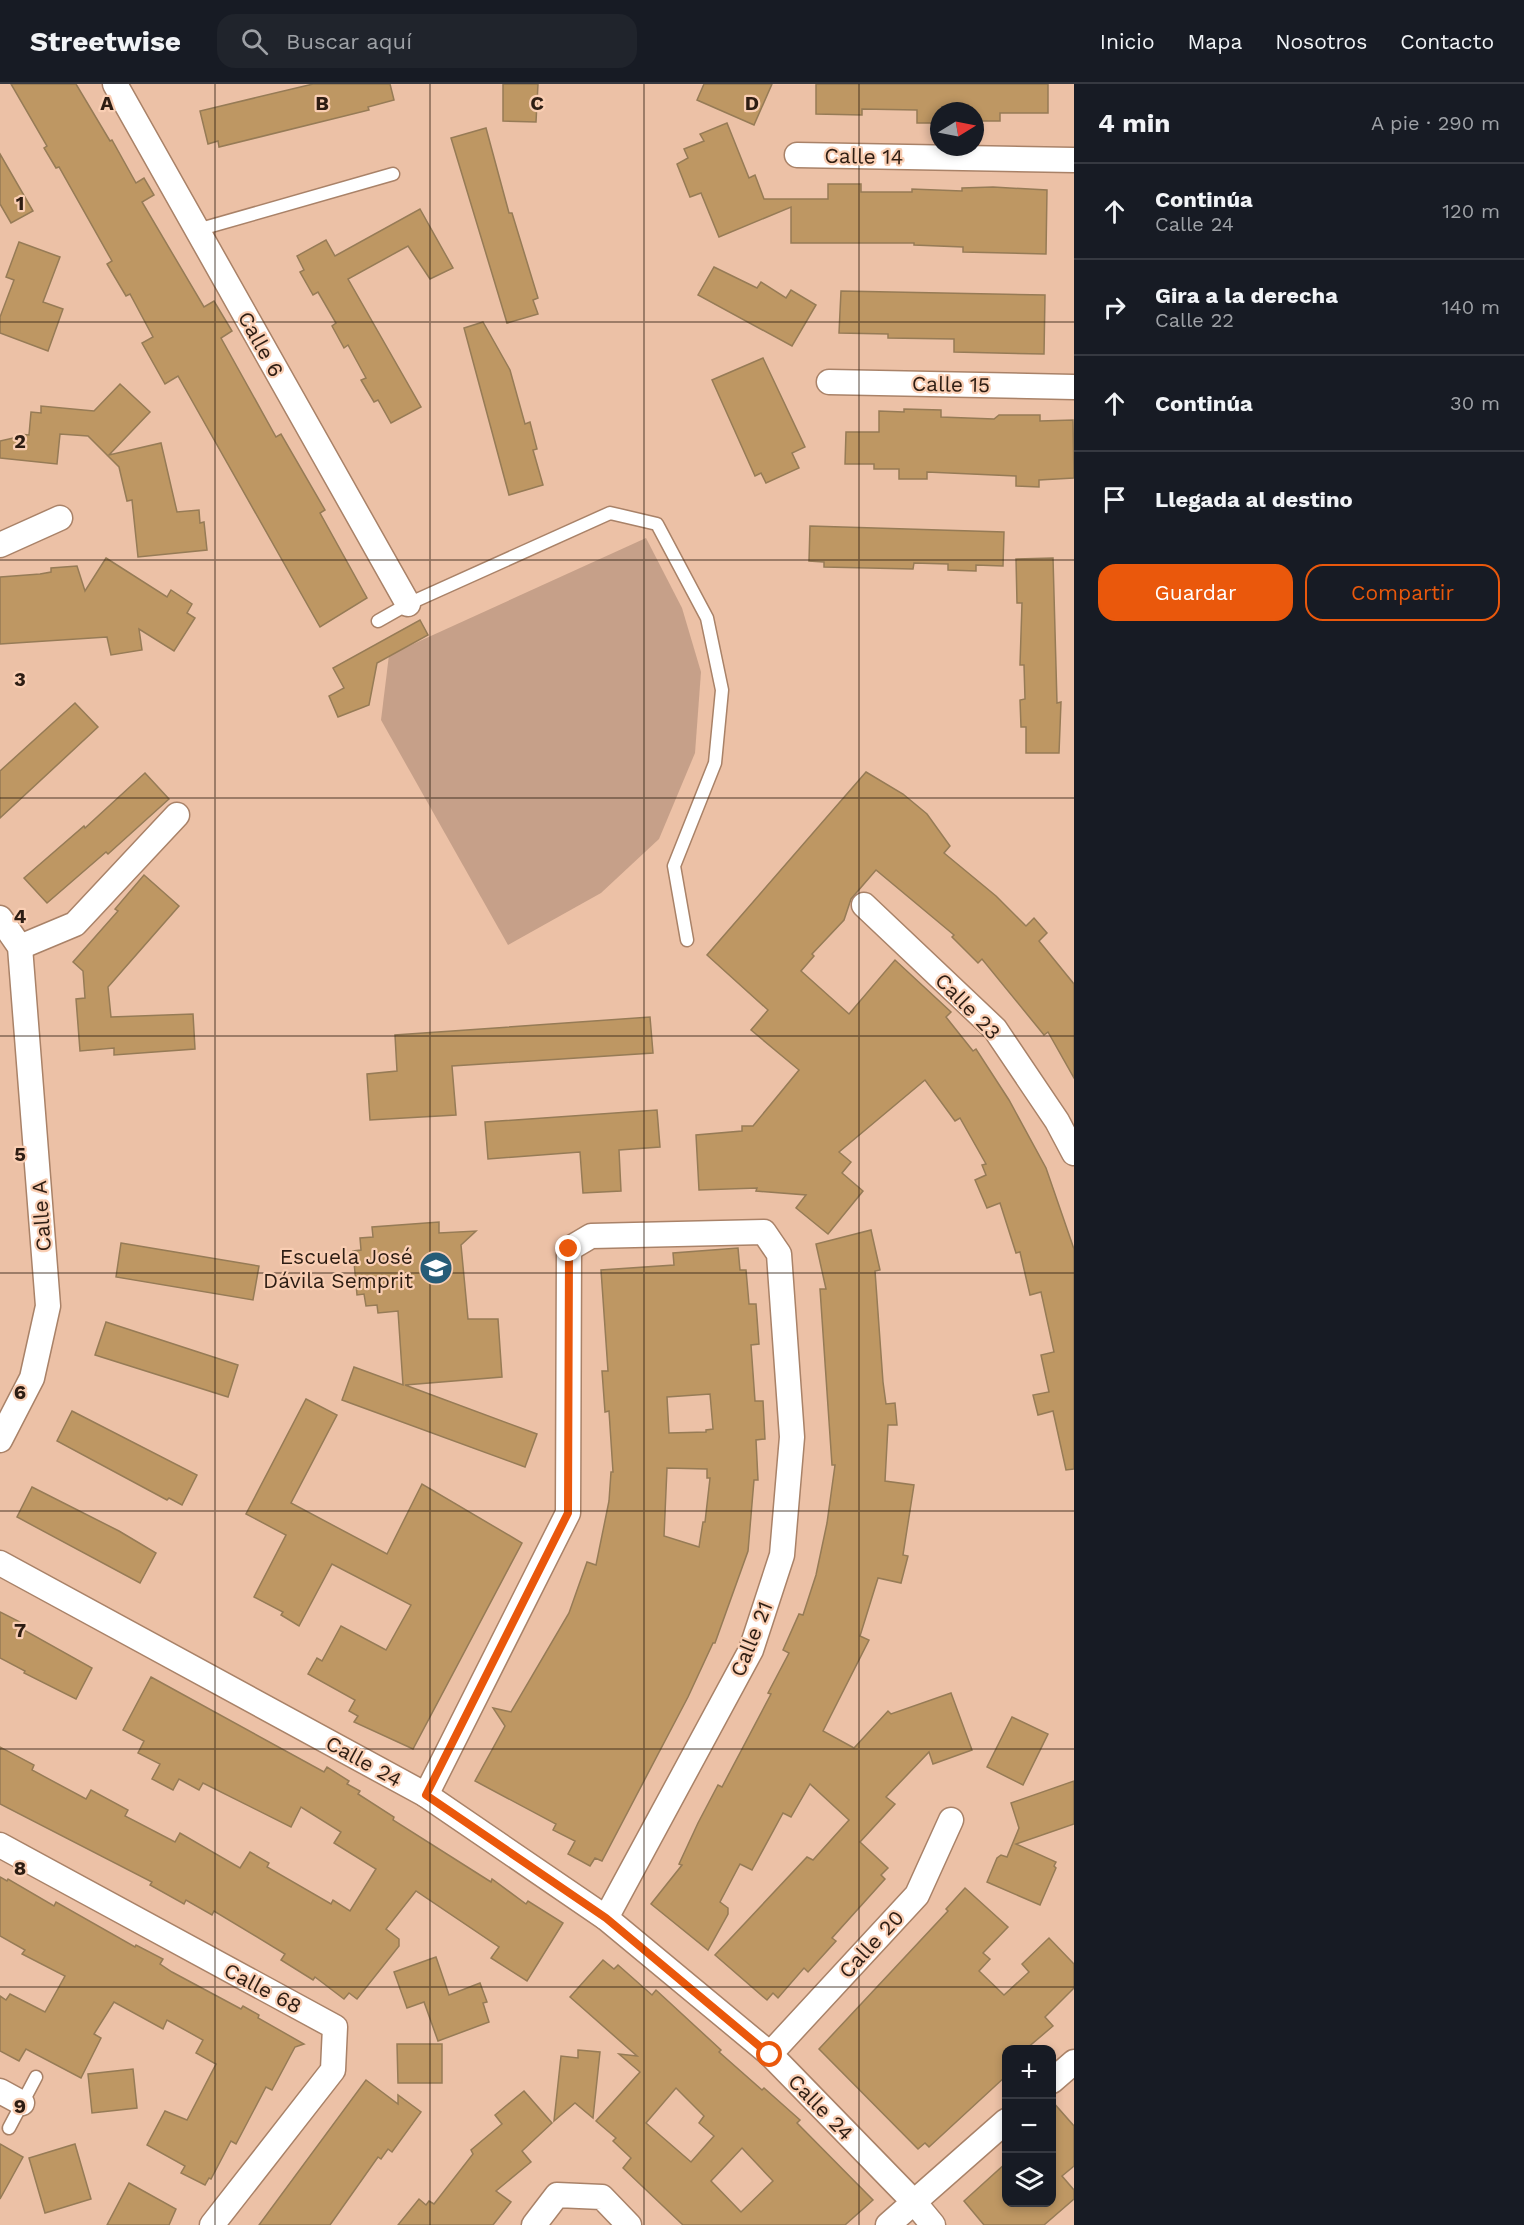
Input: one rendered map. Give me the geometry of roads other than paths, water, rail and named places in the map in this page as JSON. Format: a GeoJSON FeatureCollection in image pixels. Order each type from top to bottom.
{"type":"FeatureCollection","features":[{"type":"Feature","properties":{"kind":"street","name":"Calle 6"},"geometry":{"type":"LineString","coordinates":[[115,84],[408,604]]}},
{"type":"Feature","properties":{"kind":"street","name":"Calle 14"},"geometry":{"type":"LineString","coordinates":[[797,154],[1074,160]]}},
{"type":"Feature","properties":{"kind":"street","name":"Calle 15"},"geometry":{"type":"LineString","coordinates":[[829,382],[1074,387]]}},
{"type":"Feature","properties":{"kind":"street"},"geometry":{"type":"LineString","coordinates":[[0,545],[60,518]]}},
{"type":"Feature","properties":{"kind":"street"},"geometry":{"type":"LineString","coordinates":[[0,918],[20,947],[75,924],[177,815]]}},
{"type":"Feature","properties":{"kind":"street","name":"Calle 23"},"geometry":{"type":"LineString","coordinates":[[864,905],[995,1029],[1057,1121],[1074,1153]]}},
{"type":"Feature","properties":{"kind":"street","name":"Calle A"},"geometry":{"type":"LineString","coordinates":[[0,1440],[32,1378],[48,1306],[20,947]]}},
{"type":"Feature","properties":{"kind":"street","name":"Calle 21"},"geometry":{"type":"LineString","coordinates":[[426,1795],[568,1513],[569,1249],[591,1236],[764,1232],[779,1254],[792,1437],[782,1555],[751,1650],[606,1918]]}},
{"type":"Feature","properties":{"kind":"street","name":"Calle 24"},"geometry":{"type":"LineString","coordinates":[[0,1563],[426,1795],[606,1918],[770,2055],[914,2202],[933,2225]]}},
{"type":"Feature","properties":{"kind":"street","name":"Calle 20"},"geometry":{"type":"LineString","coordinates":[[770,2055],[917,1895],[951,1820]]}},
{"type":"Feature","properties":{"kind":"street","name":"Calle 68"},"geometry":{"type":"LineString","coordinates":[[0,1845],[335,2027],[333,2070],[219,2216]]}},
{"type":"Feature","properties":{"kind":"street"},"geometry":{"type":"LineString","coordinates":[[1056,2078],[1074,2062]]}},
{"type":"Feature","properties":{"kind":"street"},"geometry":{"type":"LineString","coordinates":[[0,2091],[22,2103]]}},
{"type":"Feature","properties":{"kind":"street"},"geometry":{"type":"LineString","coordinates":[[888,2225],[1002,2125]]}},
{"type":"Feature","properties":{"kind":"street"},"geometry":{"type":"LineString","coordinates":[[534,2225],[557,2194],[602,2198],[629,2225]]}},
{"type":"Feature","properties":{"kind":"lane"},"geometry":{"type":"LineString","coordinates":[[197,230],[393,174]]}},
{"type":"Feature","properties":{"kind":"lane"},"geometry":{"type":"LineString","coordinates":[[378,621],[408,604],[610,513],[657,524],[707,618],[722,690],[715,763],[674,866],[687,940]]}},
{"type":"Feature","properties":{"kind":"lane"},"geometry":{"type":"LineString","coordinates":[[9,2128],[36,2077]]}},
{"type":"Feature","properties":{"kind":"place","name":"Escuela José Dávila Semprit"},"geometry":{"type":"Point","coordinates":[436,1268]}}]}
